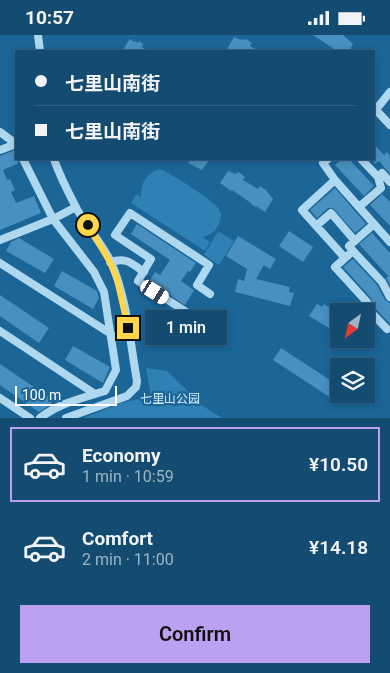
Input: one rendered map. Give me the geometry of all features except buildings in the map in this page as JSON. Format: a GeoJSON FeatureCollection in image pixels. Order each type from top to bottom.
{"type":"FeatureCollection","features":[{"type":"Feature","properties":{"kind":"street"},"geometry":{"type":"LineString","coordinates":[[38,35],[40,50]]}},
{"type":"Feature","properties":{"kind":"street"},"geometry":{"type":"LineString","coordinates":[[390,93],[375,111],[390,125]]}},
{"type":"Feature","properties":{"kind":"street"},"geometry":{"type":"LineString","coordinates":[[0,132],[15,143]]}},
{"type":"Feature","properties":{"kind":"street"},"geometry":{"type":"LineString","coordinates":[[0,150],[15,144]]}},
{"type":"Feature","properties":{"kind":"street"},"geometry":{"type":"LineString","coordinates":[[24,160],[53,219],[94,272],[104,292],[116,370],[105,391],[65,404],[40,418]]}},
{"type":"Feature","properties":{"kind":"street"},"geometry":{"type":"LineString","coordinates":[[54,160],[76,207],[110,262],[117,279],[125,310],[138,381],[136,387],[127,396],[66,418]]}},
{"type":"Feature","properties":{"kind":"street"},"geometry":{"type":"LineString","coordinates":[[327,160],[323,163],[335,180],[390,242]]}},
{"type":"Feature","properties":{"kind":"street"},"geometry":{"type":"LineString","coordinates":[[359,207],[380,188],[378,177],[362,160]]}},
{"type":"Feature","properties":{"kind":"street"},"geometry":{"type":"LineString","coordinates":[[378,177],[382,173],[390,182]]}},
{"type":"Feature","properties":{"kind":"street"},"geometry":{"type":"LineString","coordinates":[[335,180],[302,210],[345,258]]}},
{"type":"Feature","properties":{"kind":"street"},"geometry":{"type":"LineString","coordinates":[[0,240],[53,219],[76,207]]}},
{"type":"Feature","properties":{"kind":"street"},"geometry":{"type":"LineString","coordinates":[[188,313],[138,281],[152,259],[116,235],[130,213],[209,265],[197,285],[210,294]]}},
{"type":"Feature","properties":{"kind":"street"},"geometry":{"type":"LineString","coordinates":[[316,226],[331,213],[355,241]]}},
{"type":"Feature","properties":{"kind":"street"},"geometry":{"type":"LineString","coordinates":[[374,224],[349,246],[382,282],[390,297]]}},
{"type":"Feature","properties":{"kind":"street"},"geometry":{"type":"LineString","coordinates":[[353,251],[335,267],[367,302],[366,307],[387,329]]}},
{"type":"Feature","properties":{"kind":"street"},"geometry":{"type":"LineString","coordinates":[[110,262],[119,259],[126,260],[144,272]]}},
{"type":"Feature","properties":{"kind":"street"},"geometry":{"type":"LineString","coordinates":[[0,263],[111,334]]}},
{"type":"Feature","properties":{"kind":"street"},"geometry":{"type":"LineString","coordinates":[[0,331],[95,394]]}},
{"type":"Feature","properties":{"kind":"street"},"geometry":{"type":"LineString","coordinates":[[0,398],[30,418]]}},
{"type":"Feature","properties":{"kind":"green space"},"geometry":{"type":"Polygon","coordinates":[[[160,169],[211,201],[220,211],[221,215],[217,228],[212,233],[203,237],[210,242],[205,251],[131,203],[136,194],[141,197],[145,179],[151,173],[160,169]]]}},
{"type":"Feature","properties":{"kind":"green space"},"geometry":{"type":"Polygon","coordinates":[[[218,231],[234,241],[219,265],[204,255],[218,231]]]}},
{"type":"Feature","properties":{"kind":"green space","name":"七里山公园"},"geometry":{"type":"Polygon","coordinates":[[[146,368],[167,371],[203,406],[222,418],[83,418],[122,403],[151,396],[146,368]]]}},
{"type":"Feature","properties":{"kind":"route"},"geometry":{"type":"LineString","coordinates":[[88,225],[110,262],[117,279],[128,328]]}}]}
